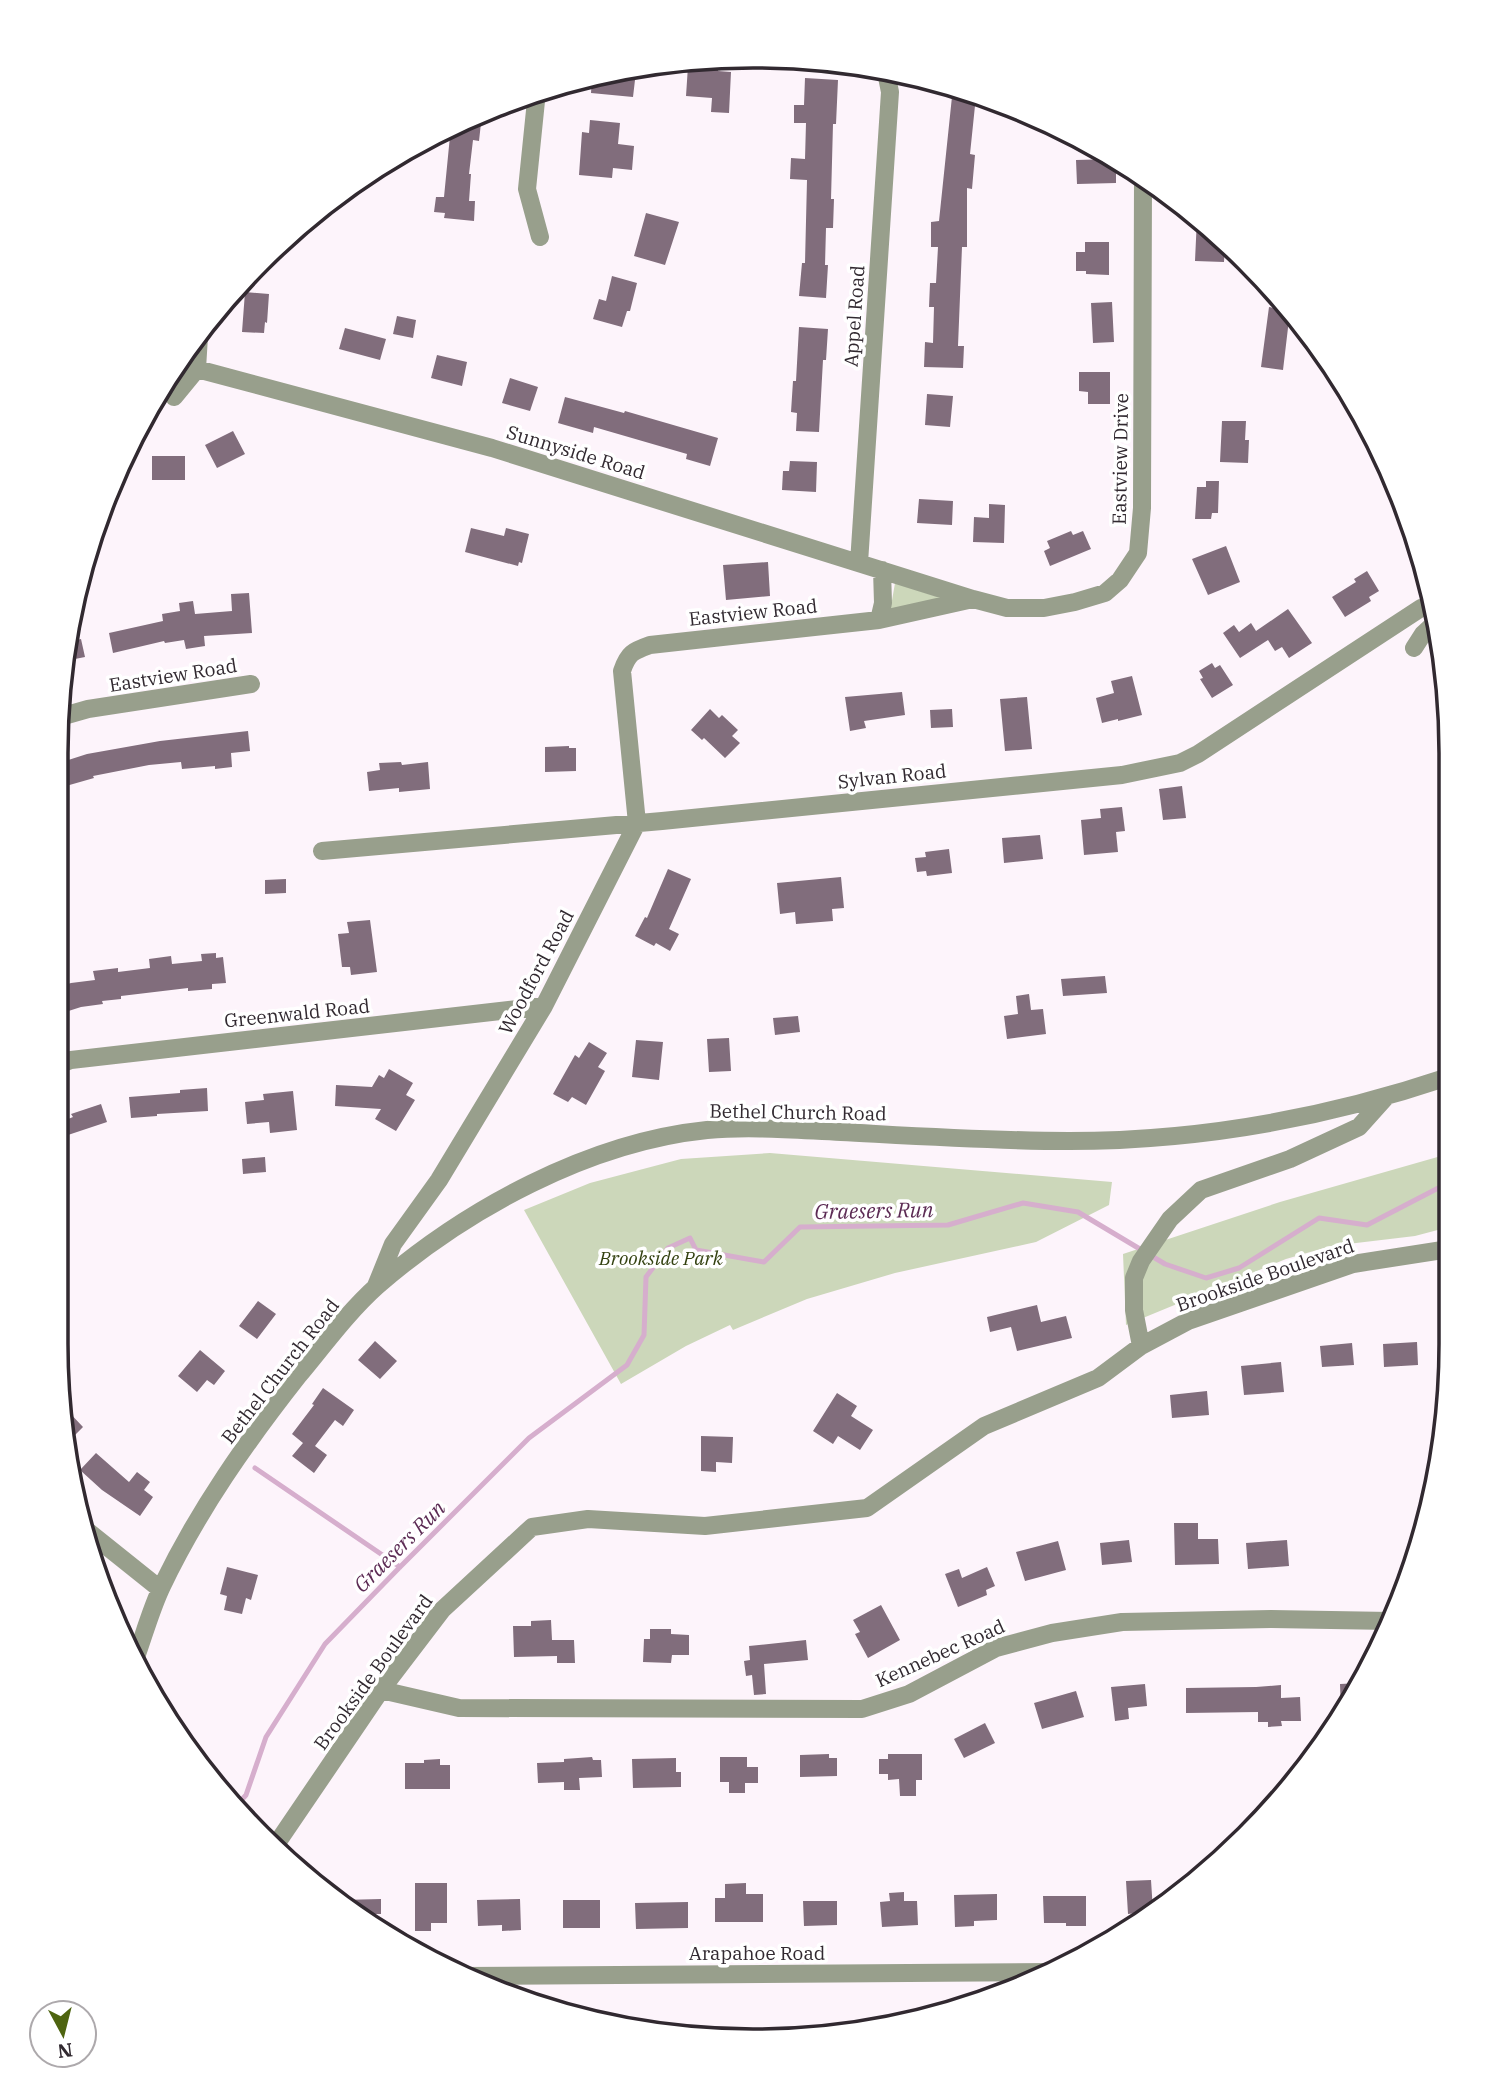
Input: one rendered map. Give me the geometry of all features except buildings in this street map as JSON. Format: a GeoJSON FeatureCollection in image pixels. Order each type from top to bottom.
{"type":"FeatureCollection","features":[{"type":"Feature","properties":{"kind":"street","name":"Appel Road"},"geometry":{"type":"LineString","coordinates":[[859,563],[890,92],[888,81]]}},
{"type":"Feature","properties":{"kind":"street"},"geometry":{"type":"LineString","coordinates":[[536,104],[527,189],[540,237]]}},
{"type":"Feature","properties":{"kind":"street","name":"Eastview Drive"},"geometry":{"type":"LineString","coordinates":[[973,599],[1007,608],[1044,608],[1075,602],[1105,593],[1120,580],[1138,554],[1142,509],[1143,190]]}},
{"type":"Feature","properties":{"kind":"street"},"geometry":{"type":"LineString","coordinates":[[174,397],[197,369],[198,353]]}},
{"type":"Feature","properties":{"kind":"street","name":"Sunnyside Road"},"geometry":{"type":"LineString","coordinates":[[197,369],[492,448],[973,599]]}},
{"type":"Feature","properties":{"kind":"street"},"geometry":{"type":"LineString","coordinates":[[879,620],[883,603],[882,570]]}},
{"type":"Feature","properties":{"kind":"street","name":"Eastview Road"},"geometry":{"type":"LineString","coordinates":[[637,823],[622,671],[625,660],[633,651],[650,645],[879,620],[973,599]]}},
{"type":"Feature","properties":{"kind":"street","name":"Sylvan Road"},"geometry":{"type":"LineString","coordinates":[[322,851],[1108,776],[1180,763],[1252,719],[1420,608]]}},
{"type":"Feature","properties":{"kind":"street"},"geometry":{"type":"LineString","coordinates":[[1414,648],[1428,630]]}},
{"type":"Feature","properties":{"kind":"street","name":"Eastview Road"},"geometry":{"type":"LineString","coordinates":[[70,714],[88,709],[251,684]]}},
{"type":"Feature","properties":{"kind":"street","name":"Woodford Road"},"geometry":{"type":"LineString","coordinates":[[375,1288],[393,1244],[439,1180],[544,1006],[637,823]]}},
{"type":"Feature","properties":{"kind":"street","name":"Greenwald Road"},"geometry":{"type":"LineString","coordinates":[[68,1061],[544,1006]]}},
{"type":"Feature","properties":{"kind":"street","name":"Bethel Church Road"},"geometry":{"type":"LineString","coordinates":[[139,1648],[160,1588],[205,1505],[262,1423],[332,1334],[375,1288],[452,1228],[519,1190],[569,1167],[620,1147],[669,1135],[711,1130],[775,1129],[1053,1140],[1143,1140],[1222,1131],[1385,1098],[1439,1080]]}},
{"type":"Feature","properties":{"kind":"street"},"geometry":{"type":"LineString","coordinates":[[1141,1346],[1135,1310],[1134,1278],[1146,1254],[1170,1219],[1201,1190],[1290,1159],[1359,1127],[1385,1098]]}},
{"type":"Feature","properties":{"kind":"street","name":"Brookside Boulevard"},"geometry":{"type":"LineString","coordinates":[[280,1838],[381,1690],[442,1610],[532,1527],[588,1519],[705,1526],[867,1508],[985,1426],[1098,1378],[1141,1346],[1188,1321],[1353,1264],[1439,1251]]}},
{"type":"Feature","properties":{"kind":"street"},"geometry":{"type":"LineString","coordinates":[[97,1539],[160,1588]]}},
{"type":"Feature","properties":{"kind":"street","name":"Kennebec Road"},"geometry":{"type":"LineString","coordinates":[[381,1690],[459,1708],[862,1709],[909,1694],[996,1648],[1052,1633],[1122,1622],[1271,1619],[1380,1621]]}},
{"type":"Feature","properties":{"kind":"street","name":"Arapahoe Road"},"geometry":{"type":"LineString","coordinates":[[488,1976],[1026,1972]]}},
{"type":"Feature","properties":{"kind":"green space"},"geometry":{"type":"Polygon","coordinates":[[[895,583],[948,600],[890,612],[895,583]]]}},
{"type":"Feature","properties":{"kind":"green space","name":"Brookside Park"},"geometry":{"type":"Polygon","coordinates":[[[770,1153],[1112,1182],[1109,1205],[1036,1242],[895,1273],[807,1299],[733,1330],[730,1325],[686,1346],[621,1384],[524,1210],[590,1183],[681,1159],[770,1153]]]}},
{"type":"Feature","properties":{"kind":"green space"},"geometry":{"type":"Polygon","coordinates":[[[1439,1157],[1439,1230],[1415,1236],[1331,1246],[1286,1259],[1126,1325],[1123,1254],[1280,1202],[1439,1157]]]}},
{"type":"Feature","properties":{"kind":"waterway","name":"Graesers Run"},"geometry":{"type":"LineString","coordinates":[[242,1799],[266,1737],[325,1644],[529,1438],[627,1365],[644,1335],[646,1277],[668,1248],[690,1238],[696,1250],[764,1262],[800,1227],[948,1225],[1023,1203],[1078,1212],[1165,1264],[1206,1278],[1239,1268],[1319,1218],[1367,1225],[1439,1188]]}},
{"type":"Feature","properties":{"kind":"waterway"},"geometry":{"type":"LineString","coordinates":[[255,1468],[400,1567]]}}]}
